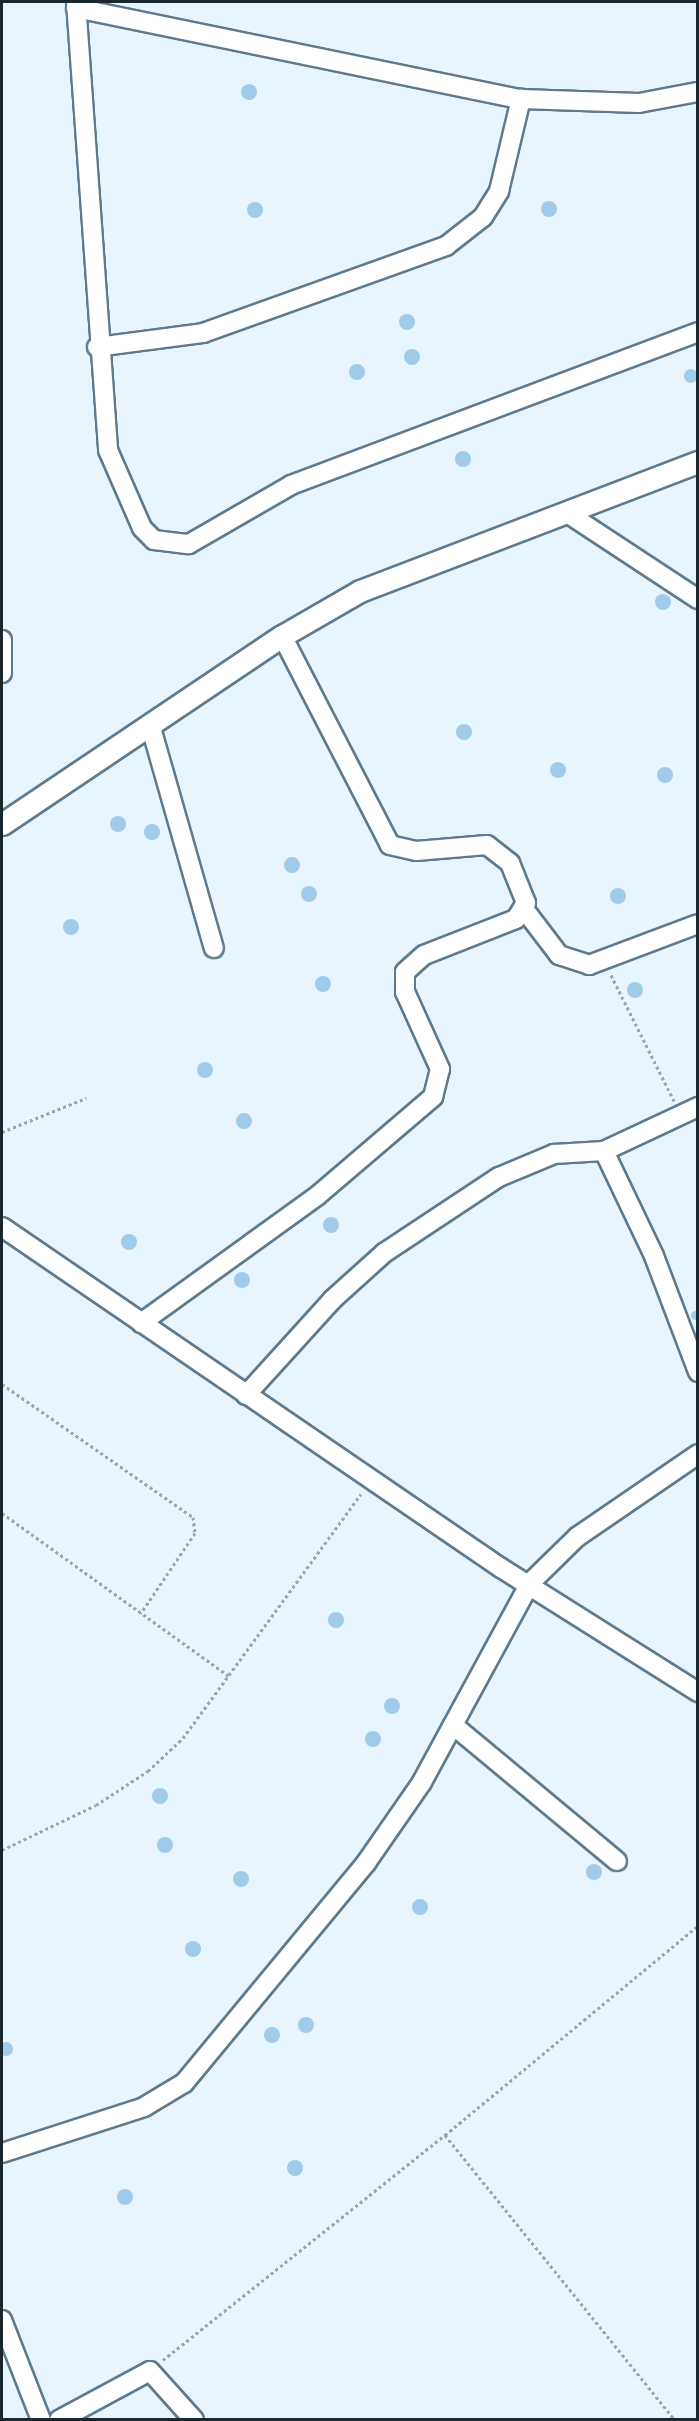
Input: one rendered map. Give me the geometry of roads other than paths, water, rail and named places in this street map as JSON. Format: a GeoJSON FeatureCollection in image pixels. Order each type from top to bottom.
{"type":"FeatureCollection","features":[{"type":"Feature","properties":{"kind":"street"},"geometry":{"type":"LineString","coordinates":[[698,92],[639,103],[521,99],[76,5],[97,347],[110,459],[142,528],[154,540],[176,546],[189,544],[291,485],[698,332]]}},
{"type":"Feature","properties":{"kind":"street"},"geometry":{"type":"LineString","coordinates":[[97,347],[203,333],[446,246],[483,217],[499,191],[521,99]]}},
{"type":"Feature","properties":{"kind":"street"},"geometry":{"type":"LineString","coordinates":[[2,824],[282,636],[360,591],[698,462]]}},
{"type":"Feature","properties":{"kind":"street"},"geometry":{"type":"LineString","coordinates":[[567,513],[698,599]]}},
{"type":"Feature","properties":{"kind":"street"},"geometry":{"type":"LineString","coordinates":[[141,1323],[317,1196],[433,1097],[440,1070],[405,992],[405,972],[424,956],[516,919],[524,909],[526,896],[510,864],[487,844],[416,850],[390,845],[282,636]]}},
{"type":"Feature","properties":{"kind":"street"},"geometry":{"type":"LineString","coordinates":[[2,640],[2,673]]}},
{"type":"Feature","properties":{"kind":"street"},"geometry":{"type":"LineString","coordinates":[[150,724],[214,948]]}},
{"type":"Feature","properties":{"kind":"street"},"geometry":{"type":"LineString","coordinates":[[524,909],[559,955],[604,963],[698,924]]}},
{"type":"Feature","properties":{"kind":"street"},"geometry":{"type":"LineString","coordinates":[[246,1395],[332,1300],[384,1253],[533,1160],[604,1151],[689,1111]]}},
{"type":"Feature","properties":{"kind":"street"},"geometry":{"type":"LineString","coordinates":[[604,1151],[654,1256],[698,1372]]}},
{"type":"Feature","properties":{"kind":"street"},"geometry":{"type":"LineString","coordinates":[[2,1227],[371,1480],[698,1692]]}},
{"type":"Feature","properties":{"kind":"street"},"geometry":{"type":"LineString","coordinates":[[2,2153],[144,2107],[184,2083],[366,1863],[453,1725],[530,1583],[577,1537],[698,1454]]}},
{"type":"Feature","properties":{"kind":"street"},"geometry":{"type":"LineString","coordinates":[[453,1725],[617,1861]]}},
{"type":"Feature","properties":{"kind":"street"},"geometry":{"type":"LineString","coordinates":[[2,2320],[41,2420]]}},
{"type":"Feature","properties":{"kind":"street"},"geometry":{"type":"LineString","coordinates":[[58,2420],[150,2371],[194,2420]]}}]}
